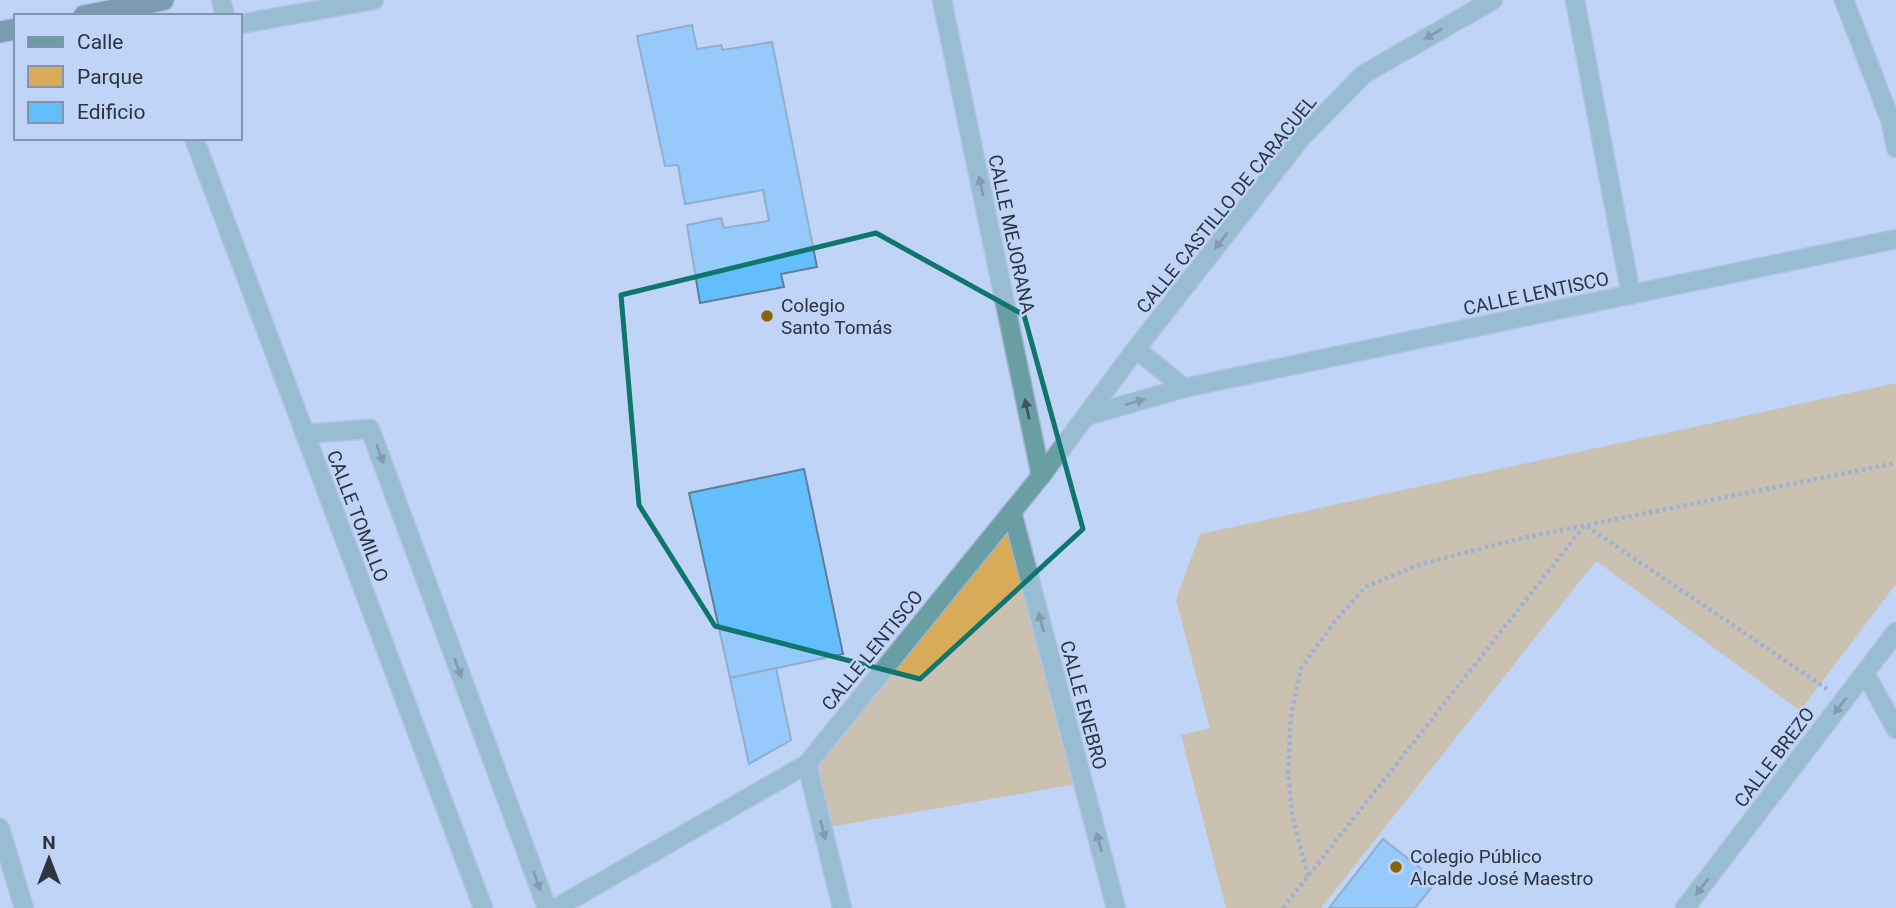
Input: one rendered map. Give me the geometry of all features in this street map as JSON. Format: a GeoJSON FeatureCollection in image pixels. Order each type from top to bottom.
{"type":"FeatureCollection","features":[{"type":"Feature","properties":{"kind":"highway"},"geometry":{"type":"LineString","coordinates":[[99,14],[152,7]]}},
{"type":"Feature","properties":{"kind":"street"},"geometry":{"type":"LineString","coordinates":[[242,24],[374,0]]}},
{"type":"Feature","properties":{"kind":"street","name":"CALLE MEJORANA"},"geometry":{"type":"LineString","coordinates":[[942,0],[1041,476]]}},
{"type":"Feature","properties":{"kind":"street","name":"CALLE CASTILLO DE CARACUEL"},"geometry":{"type":"LineString","coordinates":[[1086,416],[1301,138],[1363,74],[1493,0]]}},
{"type":"Feature","properties":{"kind":"street"},"geometry":{"type":"LineString","coordinates":[[1575,0],[1631,295]]}},
{"type":"Feature","properties":{"kind":"street"},"geometry":{"type":"LineString","coordinates":[[1844,0],[1891,122],[1896,148]]}},
{"type":"Feature","properties":{"kind":"street","name":"CALLE TOMILLO"},"geometry":{"type":"LineString","coordinates":[[195,140],[483,908]]}},
{"type":"Feature","properties":{"kind":"street","name":"CALLE LENTISCO"},"geometry":{"type":"LineString","coordinates":[[556,908],[807,764],[1041,476],[1086,416],[1184,388],[1896,239]]}},
{"type":"Feature","properties":{"kind":"street"},"geometry":{"type":"LineString","coordinates":[[1136,349],[1184,388]]}},
{"type":"Feature","properties":{"kind":"street"},"geometry":{"type":"LineString","coordinates":[[305,434],[370,429],[547,908]]}},
{"type":"Feature","properties":{"kind":"street","name":"CALLE ENEBRO"},"geometry":{"type":"LineString","coordinates":[[1012,512],[1116,908]]}},
{"type":"Feature","properties":{"kind":"street","name":"CALLE BREZO"},"geometry":{"type":"LineString","coordinates":[[1685,908],[1896,632]]}},
{"type":"Feature","properties":{"kind":"street"},"geometry":{"type":"LineString","coordinates":[[1865,673],[1896,729]]}},
{"type":"Feature","properties":{"kind":"street"},"geometry":{"type":"LineString","coordinates":[[807,764],[842,908]]}},
{"type":"Feature","properties":{"kind":"street"},"geometry":{"type":"LineString","coordinates":[[0,828],[24,908]]}},
{"type":"Feature","properties":{"kind":"path"},"geometry":{"type":"LineString","coordinates":[[1308,876],[1292,814],[1288,772],[1291,716],[1301,668],[1333,624],[1365,587],[1421,564],[1521,538],[1896,463]]}},
{"type":"Feature","properties":{"kind":"path"},"geometry":{"type":"LineString","coordinates":[[1586,525],[1843,701]]}},
{"type":"Feature","properties":{"kind":"path"},"geometry":{"type":"LineString","coordinates":[[1283,908],[1586,525]]}},
{"type":"Feature","properties":{"kind":"highlighted area"},"geometry":{"type":"Polygon","coordinates":[[[876,233],[1024,315],[1083,529],[920,679],[715,626],[639,505],[621,295],[876,233]]]}},
{"type":"Feature","properties":{"kind":"green space"},"geometry":{"type":"Polygon","coordinates":[[[1896,383],[1896,584],[1800,711],[1596,561],[1321,908],[1226,908],[1181,735],[1210,728],[1176,600],[1200,534],[1896,383]]]}},
{"type":"Feature","properties":{"kind":"green space"},"geometry":{"type":"Polygon","coordinates":[[[1012,512],[1083,783],[823,828],[807,764],[1012,512]]]}},
{"type":"Feature","properties":{"kind":"building"},"geometry":{"type":"Polygon","coordinates":[[[692,25],[697,49],[721,45],[723,50],[772,42],[817,267],[781,274],[784,287],[700,303],[687,225],[721,218],[724,228],[769,221],[763,190],[685,204],[678,165],[665,166],[637,36],[692,25]]]}},
{"type":"Feature","properties":{"kind":"building"},"geometry":{"type":"Polygon","coordinates":[[[804,469],[843,654],[730,678],[689,493],[804,469]]]}},
{"type":"Feature","properties":{"kind":"building"},"geometry":{"type":"Polygon","coordinates":[[[776,668],[791,740],[749,764],[730,678],[776,668]]]}},
{"type":"Feature","properties":{"kind":"building","name":"Colegio Público Alcalde José Maestro"},"geometry":{"type":"Polygon","coordinates":[[[1383,839],[1437,881],[1415,908],[1329,908],[1383,839]]]}},
{"type":"Feature","properties":{"kind":"place","name":"Colegio Santo Tomás"},"geometry":{"type":"Point","coordinates":[767,316]}},
{"type":"Feature","properties":{"kind":"place","name":"Colegio Público Alcalde José Maestro"},"geometry":{"type":"Point","coordinates":[1396,867]}}]}
